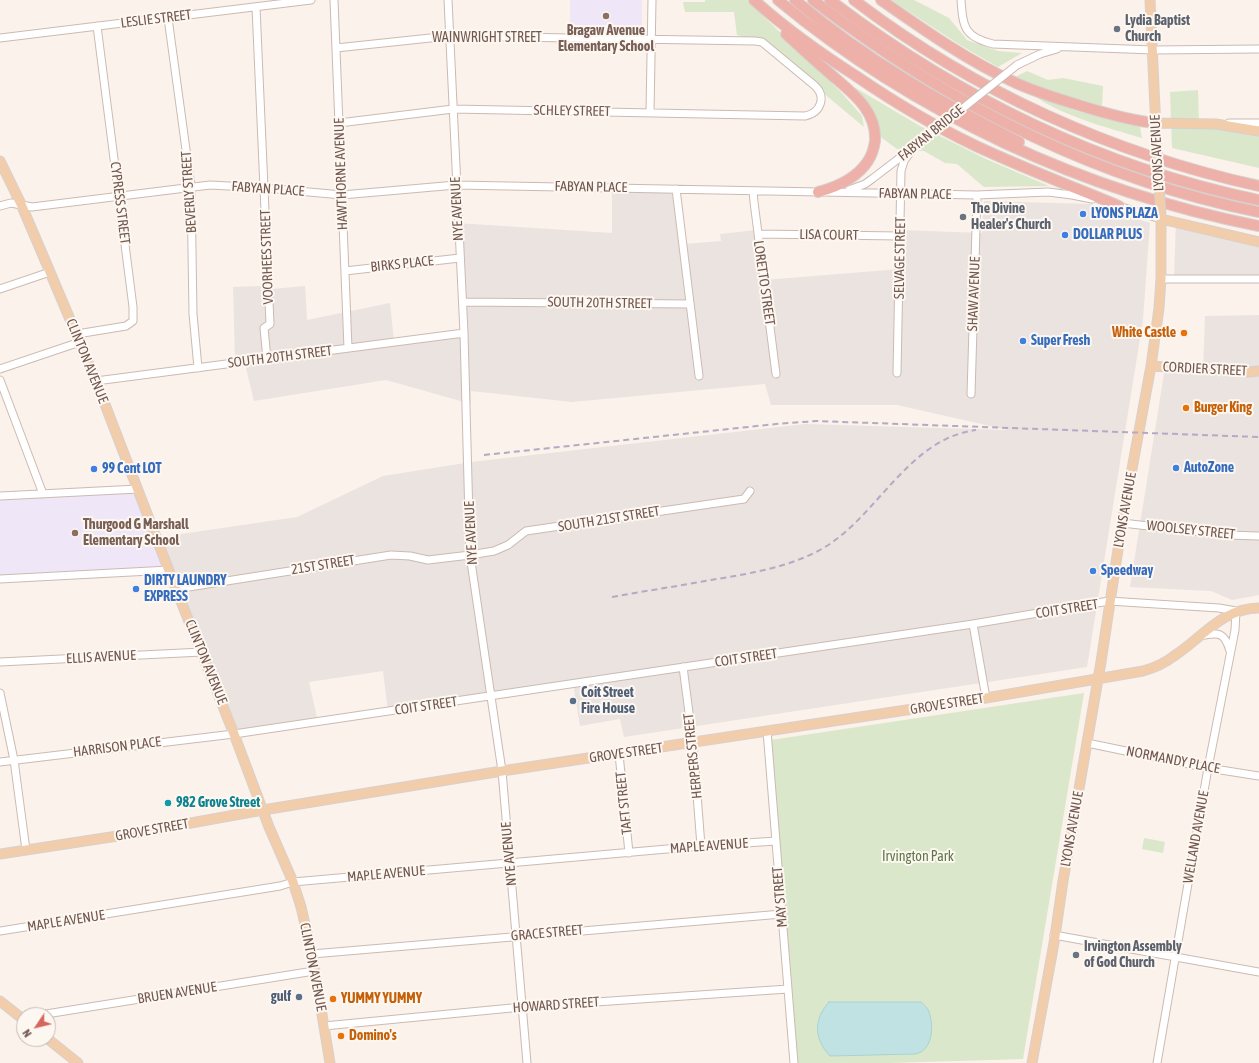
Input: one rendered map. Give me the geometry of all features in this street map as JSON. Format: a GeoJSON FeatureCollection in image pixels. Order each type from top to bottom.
{"type":"FeatureCollection","features":[{"type":"Feature","properties":{"kind":"highway"},"geometry":{"type":"LineString","coordinates":[[753,0],[786,34],[860,100],[867,108],[873,123],[875,133],[874,149],[865,165],[859,172],[847,180],[818,192]]}},
{"type":"Feature","properties":{"kind":"highway"},"geometry":{"type":"LineString","coordinates":[[753,0],[787,28],[833,61],[922,118],[996,155],[1119,206]]}},
{"type":"Feature","properties":{"kind":"highway"},"geometry":{"type":"LineString","coordinates":[[778,0],[858,60],[918,97],[1001,141],[1088,178],[1132,194],[1177,207],[1259,226]]}},
{"type":"Feature","properties":{"kind":"highway"},"geometry":{"type":"LineString","coordinates":[[795,0],[848,42],[917,86],[972,118],[1088,178]]}},
{"type":"Feature","properties":{"kind":"highway"},"geometry":{"type":"LineString","coordinates":[[813,0],[868,41],[907,67],[987,114],[1032,136],[1075,155],[1135,177],[1188,194],[1259,212]]}},
{"type":"Feature","properties":{"kind":"highway"},"geometry":{"type":"LineString","coordinates":[[830,0],[877,34],[930,69],[1026,122],[1084,147],[1136,166],[1203,187],[1259,200]]}},
{"type":"Feature","properties":{"kind":"highway"},"geometry":{"type":"LineString","coordinates":[[854,0],[899,32],[939,57],[1000,93],[1042,113],[1085,132],[1150,156],[1220,177],[1259,186]]}},
{"type":"Feature","properties":{"kind":"highway"},"geometry":{"type":"LineString","coordinates":[[881,0],[989,70],[1049,96],[1156,127]]}},
{"type":"Feature","properties":{"kind":"main road","name":"LYONS AVENUE"},"geometry":{"type":"LineString","coordinates":[[1032,1063],[1098,680],[1122,523],[1151,366],[1159,308],[1161,279],[1161,218],[1150,0]]}},
{"type":"Feature","properties":{"kind":"main road"},"geometry":{"type":"LineString","coordinates":[[1156,127],[1203,123],[1227,125],[1259,131]]}},
{"type":"Feature","properties":{"kind":"main road","name":"CLINTON AVENUE"},"geometry":{"type":"LineString","coordinates":[[0,161],[21,204],[96,381],[176,589],[293,882],[301,907],[312,954],[330,1063]]}},
{"type":"Feature","properties":{"kind":"main road"},"geometry":{"type":"LineString","coordinates":[[1161,218],[1259,242]]}},
{"type":"Feature","properties":{"kind":"main road","name":"CORDIER STREET"},"geometry":{"type":"LineString","coordinates":[[1151,366],[1249,372],[1259,371]]}},
{"type":"Feature","properties":{"kind":"main road","name":"COIT STREET"},"geometry":{"type":"LineString","coordinates":[[1236,611],[1259,608]]}},
{"type":"Feature","properties":{"kind":"main road","name":"GROVE STREET"},"geometry":{"type":"LineString","coordinates":[[0,854],[124,835],[263,810],[502,771],[1098,680],[1151,669],[1176,656],[1199,636],[1236,611]]}},
{"type":"Feature","properties":{"kind":"main road"},"geometry":{"type":"LineString","coordinates":[[0,1001],[16,1014]]}},
{"type":"Feature","properties":{"kind":"main road"},"geometry":{"type":"LineString","coordinates":[[56,1045],[78,1063]]}},
{"type":"Feature","properties":{"kind":"street","name":"LESLIE STREET"},"geometry":{"type":"LineString","coordinates":[[0,38],[311,0]]}},
{"type":"Feature","properties":{"kind":"street","name":"HAWTHORNE AVENUE"},"geometry":{"type":"LineString","coordinates":[[334,0],[348,348]]}},
{"type":"Feature","properties":{"kind":"street","name":"NYE AVENUE"},"geometry":{"type":"LineString","coordinates":[[448,0],[463,302],[470,555],[502,771],[526,1063]]}},
{"type":"Feature","properties":{"kind":"street"},"geometry":{"type":"LineString","coordinates":[[650,113],[652,0]]}},
{"type":"Feature","properties":{"kind":"street"},"geometry":{"type":"LineString","coordinates":[[961,0],[964,25],[970,34],[983,41],[998,45],[1153,50],[1259,50]]}},
{"type":"Feature","properties":{"kind":"street","name":"VOORHEES STREET"},"geometry":{"type":"LineString","coordinates":[[256,7],[270,324],[264,328],[267,359]]}},
{"type":"Feature","properties":{"kind":"street","name":"BEVERLY STREET"},"geometry":{"type":"LineString","coordinates":[[168,18],[191,186],[193,314],[198,368]]}},
{"type":"Feature","properties":{"kind":"street","name":"CYPRESS STREET"},"geometry":{"type":"LineString","coordinates":[[78,338],[126,326],[133,321],[133,307],[97,26]]}},
{"type":"Feature","properties":{"kind":"street","name":"WAINWRIGHT STREET"},"geometry":{"type":"LineString","coordinates":[[336,48],[449,36],[755,40],[762,42],[814,85],[820,92],[821,104],[815,112],[805,116]]}},
{"type":"Feature","properties":{"kind":"street","name":"FABYAN BRIDGE"},"geometry":{"type":"LineString","coordinates":[[839,192],[854,189],[865,184],[1017,65],[1040,54],[1069,47]]}},
{"type":"Feature","properties":{"kind":"street","name":"SCHLEY STREET"},"geometry":{"type":"LineString","coordinates":[[339,122],[453,109],[805,116]]}},
{"type":"Feature","properties":{"kind":"street"},"geometry":{"type":"LineString","coordinates":[[1203,123],[1259,123]]}},
{"type":"Feature","properties":{"kind":"street","name":"SELVAGE STREET"},"geometry":{"type":"LineString","coordinates":[[897,373],[902,168],[906,158],[914,147]]}},
{"type":"Feature","properties":{"kind":"street","name":"FABYAN PLACE"},"geometry":{"type":"LineString","coordinates":[[0,206],[11,203],[32,207],[191,186],[210,185],[342,195],[456,185],[676,188],[977,195],[1056,192],[1080,196],[1161,218]]}},
{"type":"Feature","properties":{"kind":"street"},"geometry":{"type":"LineString","coordinates":[[676,188],[699,376]]}},
{"type":"Feature","properties":{"kind":"street","name":"LORETTO STREET"},"geometry":{"type":"LineString","coordinates":[[754,191],[776,374]]}},
{"type":"Feature","properties":{"kind":"street","name":"SHAW AVENUE"},"geometry":{"type":"LineString","coordinates":[[971,394],[977,195]]}},
{"type":"Feature","properties":{"kind":"street","name":"LISA COURT"},"geometry":{"type":"LineString","coordinates":[[758,234],[900,236]]}},
{"type":"Feature","properties":{"kind":"street","name":"BIRKS PLACE"},"geometry":{"type":"LineString","coordinates":[[345,270],[460,258]]}},
{"type":"Feature","properties":{"kind":"street"},"geometry":{"type":"LineString","coordinates":[[0,288],[50,272]]}},
{"type":"Feature","properties":{"kind":"street"},"geometry":{"type":"LineString","coordinates":[[1161,279],[1259,279]]}},
{"type":"Feature","properties":{"kind":"street","name":"SOUTH 20TH STREET"},"geometry":{"type":"LineString","coordinates":[[463,302],[690,304]]}},
{"type":"Feature","properties":{"kind":"street","name":"SOUTH 20TH STREET"},"geometry":{"type":"LineString","coordinates":[[96,381],[464,333]]}},
{"type":"Feature","properties":{"kind":"street"},"geometry":{"type":"LineString","coordinates":[[0,369],[78,338]]}},
{"type":"Feature","properties":{"kind":"street"},"geometry":{"type":"LineString","coordinates":[[0,380],[43,494]]}},
{"type":"Feature","properties":{"kind":"street"},"geometry":{"type":"LineString","coordinates":[[0,496],[138,489]]}},
{"type":"Feature","properties":{"kind":"street","name":"SOUTH 21ST STREET"},"geometry":{"type":"LineString","coordinates":[[470,555],[494,551],[508,545],[526,531],[744,499],[750,491]]}},
{"type":"Feature","properties":{"kind":"street","name":"WOOLSEY STREET"},"geometry":{"type":"LineString","coordinates":[[1122,523],[1228,535],[1259,536]]}},
{"type":"Feature","properties":{"kind":"street","name":"21ST STREET"},"geometry":{"type":"LineString","coordinates":[[176,589],[391,554],[428,560],[470,555]]}},
{"type":"Feature","properties":{"kind":"street"},"geometry":{"type":"LineString","coordinates":[[0,579],[169,570]]}},
{"type":"Feature","properties":{"kind":"street","name":"COIT STREET"},"geometry":{"type":"LineString","coordinates":[[234,734],[973,624],[1109,602],[1219,608],[1236,611]]}},
{"type":"Feature","properties":{"kind":"street","name":"WELLAND AVENUE"},"geometry":{"type":"LineString","coordinates":[[1157,1063],[1208,768],[1231,653],[1235,630],[1236,611]]}},
{"type":"Feature","properties":{"kind":"street"},"geometry":{"type":"LineString","coordinates":[[973,624],[986,698]]}},
{"type":"Feature","properties":{"kind":"street"},"geometry":{"type":"LineString","coordinates":[[1199,636],[1218,633],[1228,642],[1231,653]]}},
{"type":"Feature","properties":{"kind":"street","name":"ELLIS AVENUE"},"geometry":{"type":"LineString","coordinates":[[0,662],[202,652]]}},
{"type":"Feature","properties":{"kind":"street","name":"HERPERS STREET"},"geometry":{"type":"LineString","coordinates":[[683,667],[693,743],[701,846]]}},
{"type":"Feature","properties":{"kind":"street"},"geometry":{"type":"LineString","coordinates":[[0,693],[14,760],[26,850]]}},
{"type":"Feature","properties":{"kind":"street","name":"MAY STREET"},"geometry":{"type":"LineString","coordinates":[[767,731],[794,1063]]}},
{"type":"Feature","properties":{"kind":"street","name":"HARRISON PLACE"},"geometry":{"type":"LineString","coordinates":[[0,762],[234,734]]}},
{"type":"Feature","properties":{"kind":"street","name":"NORMANDY PLACE"},"geometry":{"type":"LineString","coordinates":[[1087,743],[1208,768],[1259,776]]}},
{"type":"Feature","properties":{"kind":"street","name":"TAFT STREET"},"geometry":{"type":"LineString","coordinates":[[619,754],[629,853]]}},
{"type":"Feature","properties":{"kind":"street","name":"MAPLE AVENUE"},"geometry":{"type":"LineString","coordinates":[[0,931],[280,886],[293,882],[510,862],[776,841]]}},
{"type":"Feature","properties":{"kind":"street","name":"GRACE STREET"},"geometry":{"type":"LineString","coordinates":[[312,954],[782,914]]}},
{"type":"Feature","properties":{"kind":"street"},"geometry":{"type":"LineString","coordinates":[[1054,936],[1259,972]]}},
{"type":"Feature","properties":{"kind":"street","name":"BRUEN AVENUE"},"geometry":{"type":"LineString","coordinates":[[56,1012],[314,971]]}},
{"type":"Feature","properties":{"kind":"street","name":"HOWARD STREET"},"geometry":{"type":"LineString","coordinates":[[324,1026],[522,1007],[788,989]]}},
{"type":"Feature","properties":{"kind":"shaded area","name":"Bragaw Avenue Elementary School"},"geometry":{"type":"Polygon","coordinates":[[[570,0],[642,0],[642,32],[570,32],[570,0]]]}},
{"type":"Feature","properties":{"kind":"shaded area"},"geometry":{"type":"Polygon","coordinates":[[[612,187],[678,191],[684,244],[721,241],[720,234],[756,230],[764,280],[900,269],[900,230],[982,233],[984,201],[1091,204],[1150,223],[1143,320],[1087,667],[624,737],[620,719],[580,726],[573,683],[388,711],[383,671],[309,682],[318,722],[231,733],[154,538],[297,517],[383,476],[471,462],[805,424],[1008,430],[897,405],[771,405],[765,384],[572,402],[471,391],[471,404],[386,380],[254,401],[244,360],[235,361],[233,287],[261,286],[261,290],[305,286],[307,320],[390,303],[394,341],[465,332],[457,223],[612,233],[612,187]]]}},
{"type":"Feature","properties":{"kind":"shaded area"},"geometry":{"type":"Polygon","coordinates":[[[1176,221],[1259,245],[1259,279],[1174,277],[1176,221]]]}},
{"type":"Feature","properties":{"kind":"shaded area"},"geometry":{"type":"Polygon","coordinates":[[[1259,315],[1259,595],[1232,600],[1211,591],[1130,587],[1165,367],[1203,370],[1205,316],[1259,315]]]}},
{"type":"Feature","properties":{"kind":"shaded area","name":"Thurgood G Marshall Elementary School"},"geometry":{"type":"Polygon","coordinates":[[[135,493],[163,567],[0,576],[0,498],[135,493]]]}},
{"type":"Feature","properties":{"kind":"green space"},"geometry":{"type":"Polygon","coordinates":[[[705,0],[747,0],[841,92],[862,116],[864,127],[762,42],[737,35],[734,12],[685,12],[683,2],[705,2],[705,0]]]}},
{"type":"Feature","properties":{"kind":"green space"},"geometry":{"type":"Polygon","coordinates":[[[891,0],[914,0],[949,18],[967,40],[998,51],[1022,53],[998,67],[960,45],[891,0]]]}},
{"type":"Feature","properties":{"kind":"green space"},"geometry":{"type":"Polygon","coordinates":[[[1027,71],[1048,80],[1063,78],[1103,86],[1102,106],[1056,93],[1015,77],[1027,71]]]}},
{"type":"Feature","properties":{"kind":"green space"},"geometry":{"type":"Polygon","coordinates":[[[854,87],[920,126],[986,159],[1049,186],[984,187],[957,164],[945,163],[924,151],[897,149],[882,138],[854,87]]]}},
{"type":"Feature","properties":{"kind":"green space"},"geometry":{"type":"Polygon","coordinates":[[[1198,90],[1199,124],[1259,122],[1259,168],[1172,148],[1170,92],[1198,90]]]}},
{"type":"Feature","properties":{"kind":"green space"},"geometry":{"type":"Polygon","coordinates":[[[1034,96],[1077,111],[1140,127],[1142,138],[1072,116],[1034,96]]]}},
{"type":"Feature","properties":{"kind":"green space","name":"Irvington Park"},"geometry":{"type":"Polygon","coordinates":[[[1084,693],[1023,1059],[890,1063],[798,1063],[771,740],[1084,693]]]}},
{"type":"Feature","properties":{"kind":"green space"},"geometry":{"type":"Polygon","coordinates":[[[1144,838],[1165,842],[1163,853],[1142,849],[1144,838]]]}},
{"type":"Feature","properties":{"kind":"water"},"geometry":{"type":"Polygon","coordinates":[[[829,1002],[921,1002],[928,1009],[931,1018],[932,1031],[929,1043],[921,1052],[915,1054],[830,1056],[825,1050],[818,1036],[818,1023],[820,1016],[829,1002]]]}},
{"type":"Feature","properties":{"kind":"railway"},"geometry":{"type":"LineString","coordinates":[[484,455],[817,421],[1259,437]]}},
{"type":"Feature","properties":{"kind":"railway"},"geometry":{"type":"LineString","coordinates":[[612,597],[752,573],[780,566],[806,557],[839,538],[911,464],[930,448],[951,437],[976,430]]}},
{"type":"Feature","properties":{"kind":"place","name":"Bragaw Avenue Elementary School"},"geometry":{"type":"Point","coordinates":[606,16]}},
{"type":"Feature","properties":{"kind":"place","name":"Lydia Baptist Church"},"geometry":{"type":"Point","coordinates":[1117,29]}},
{"type":"Feature","properties":{"kind":"place","name":"LYONS PLAZA"},"geometry":{"type":"Point","coordinates":[1083,214]}},
{"type":"Feature","properties":{"kind":"place","name":"The Divine Healer's Church"},"geometry":{"type":"Point","coordinates":[963,217]}},
{"type":"Feature","properties":{"kind":"place","name":"DOLLAR PLUS"},"geometry":{"type":"Point","coordinates":[1065,235]}},
{"type":"Feature","properties":{"kind":"place","name":"White Castle"},"geometry":{"type":"Point","coordinates":[1184,333]}},
{"type":"Feature","properties":{"kind":"place","name":"Super Fresh"},"geometry":{"type":"Point","coordinates":[1023,341]}},
{"type":"Feature","properties":{"kind":"place","name":"Burger King"},"geometry":{"type":"Point","coordinates":[1186,408]}},
{"type":"Feature","properties":{"kind":"place","name":"AutoZone"},"geometry":{"type":"Point","coordinates":[1176,468]}},
{"type":"Feature","properties":{"kind":"place","name":"99 Cent LOT"},"geometry":{"type":"Point","coordinates":[94,469]}},
{"type":"Feature","properties":{"kind":"place","name":"Thurgood G Marshall Elementary School"},"geometry":{"type":"Point","coordinates":[75,533]}},
{"type":"Feature","properties":{"kind":"place","name":"Speedway"},"geometry":{"type":"Point","coordinates":[1093,571]}},
{"type":"Feature","properties":{"kind":"place","name":"DIRTY LAUNDRY EXPRESS"},"geometry":{"type":"Point","coordinates":[136,589]}},
{"type":"Feature","properties":{"kind":"place","name":"Coit Street Fire House"},"geometry":{"type":"Point","coordinates":[573,701]}},
{"type":"Feature","properties":{"kind":"place","name":"982 Grove Street"},"geometry":{"type":"Point","coordinates":[168,803]}},
{"type":"Feature","properties":{"kind":"place","name":"Irvington Assembly of God Church"},"geometry":{"type":"Point","coordinates":[1076,955]}},
{"type":"Feature","properties":{"kind":"place","name":"gulf"},"geometry":{"type":"Point","coordinates":[299,997]}},
{"type":"Feature","properties":{"kind":"place","name":"YUMMY YUMMY"},"geometry":{"type":"Point","coordinates":[333,999]}},
{"type":"Feature","properties":{"kind":"place","name":"Domino's"},"geometry":{"type":"Point","coordinates":[341,1036]}}]}
